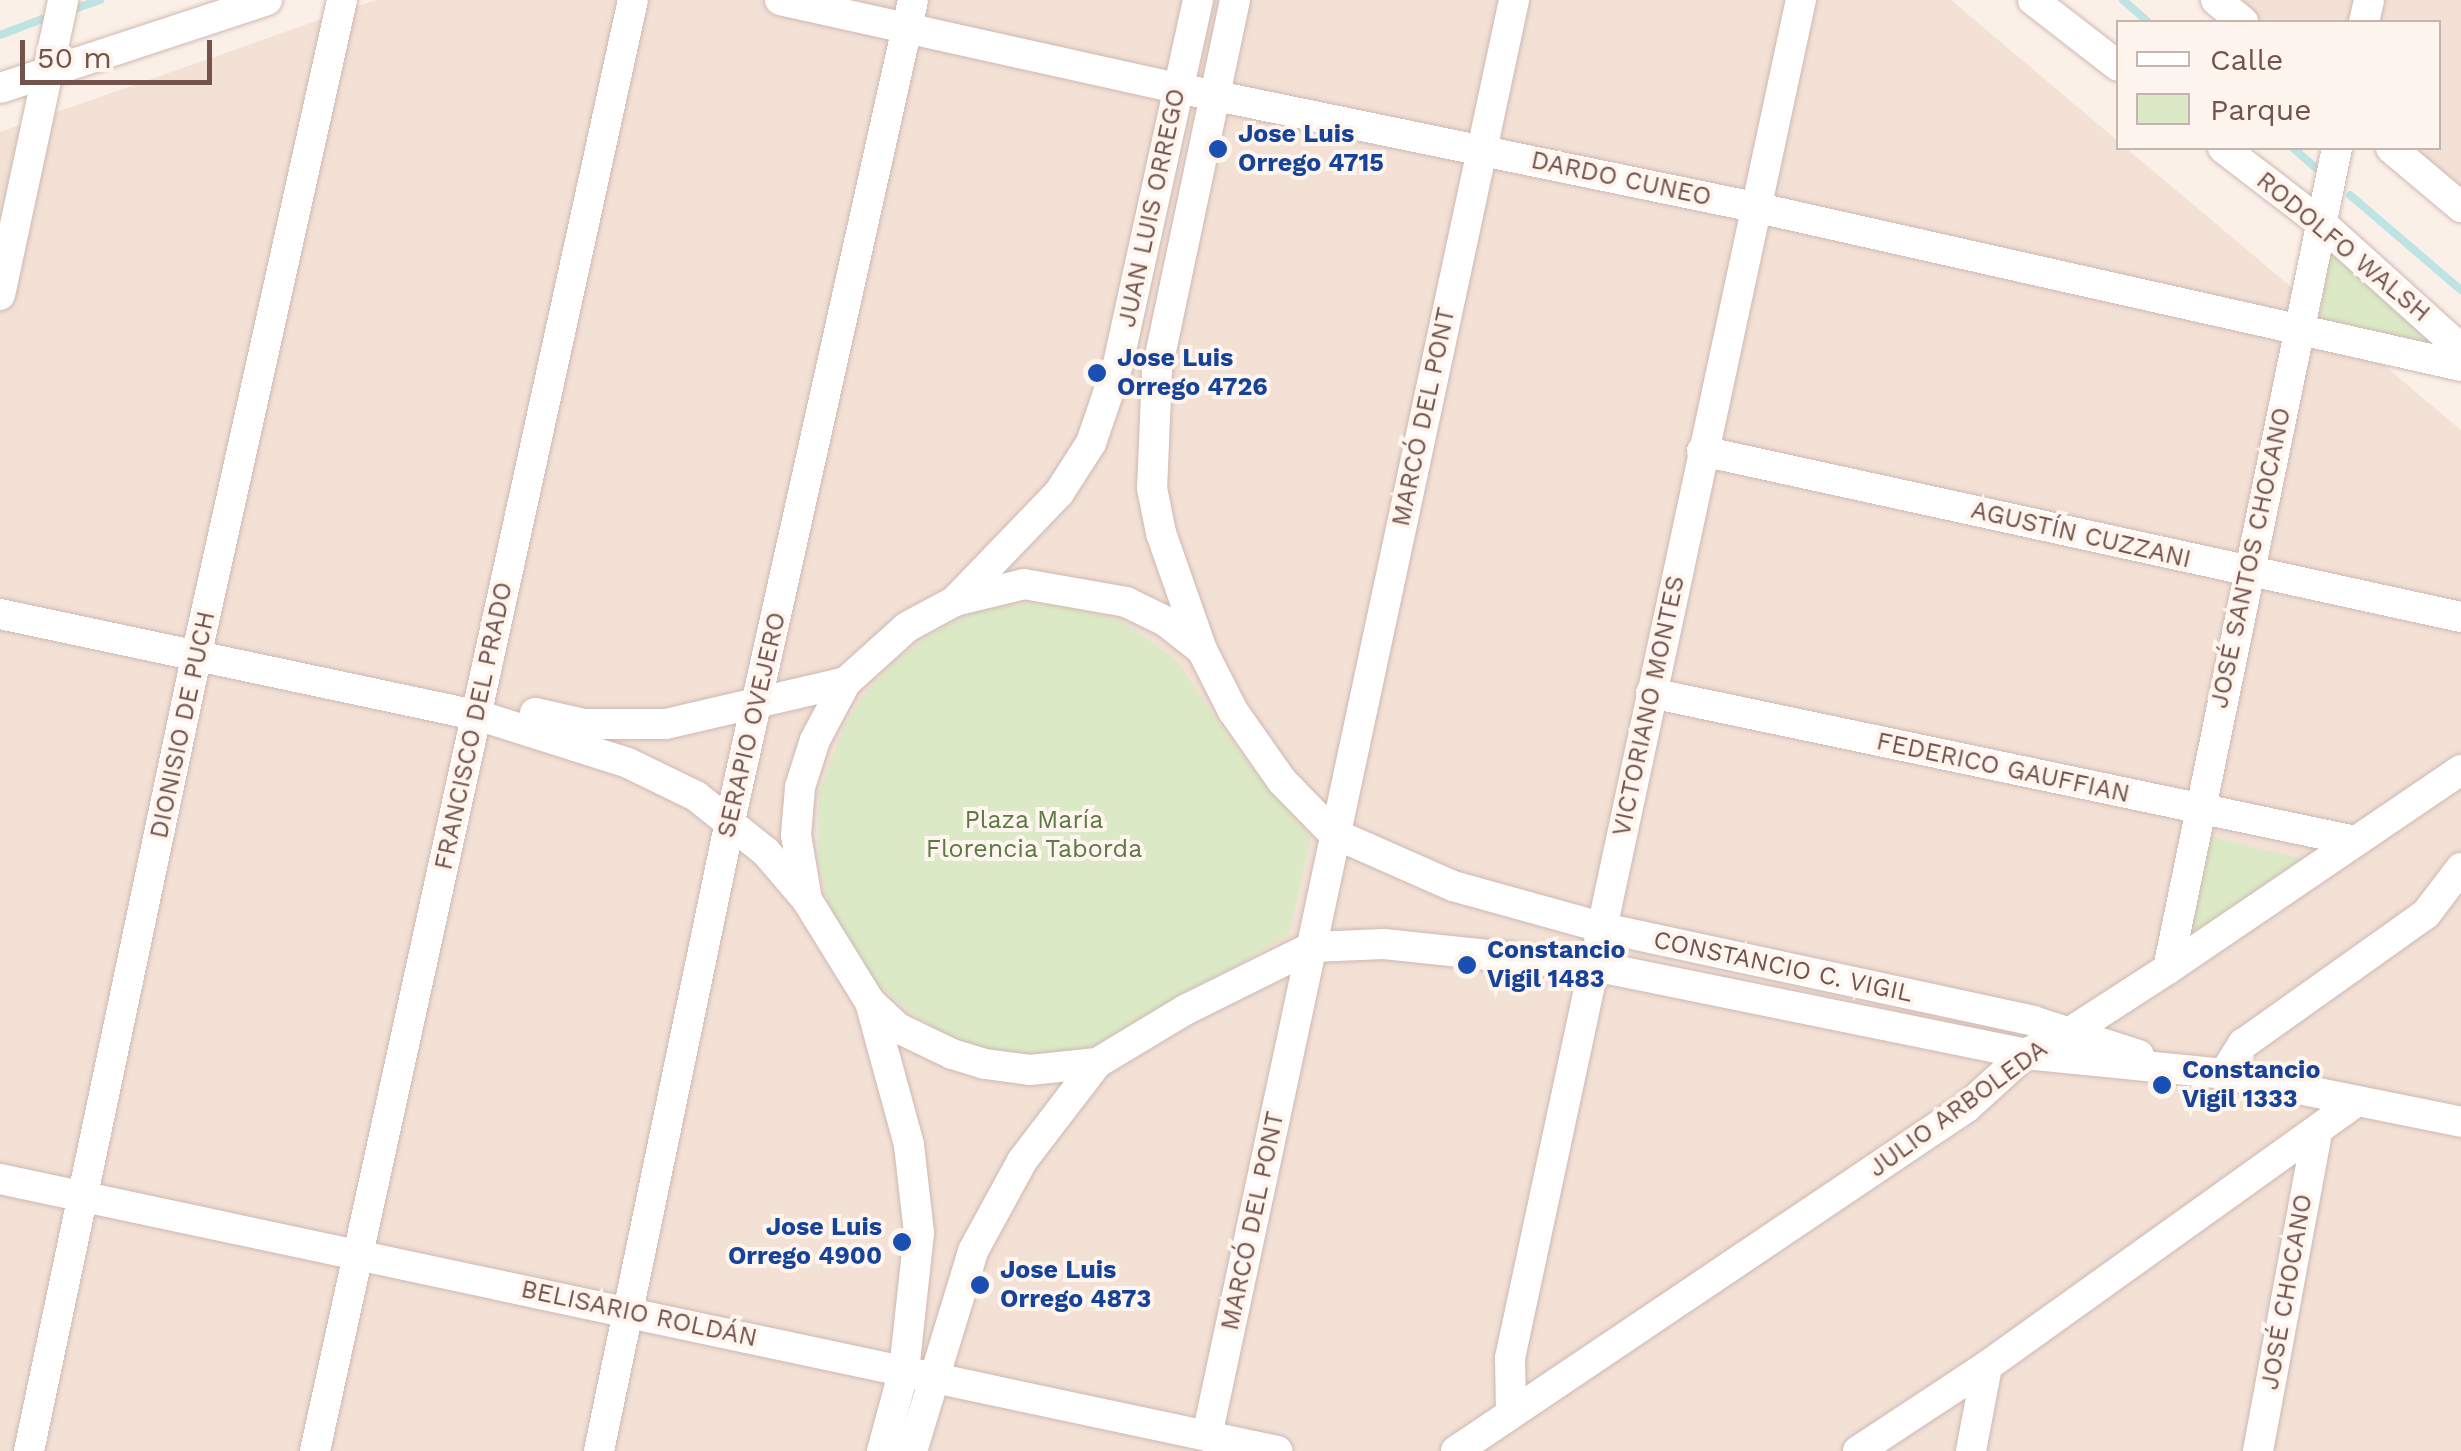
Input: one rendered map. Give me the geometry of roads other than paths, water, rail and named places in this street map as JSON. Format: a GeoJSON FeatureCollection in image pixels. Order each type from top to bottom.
{"type":"FeatureCollection","features":[{"type":"Feature","properties":{"kind":"street"},"geometry":{"type":"LineString","coordinates":[[0,295],[63,0]]}},
{"type":"Feature","properties":{"kind":"street"},"geometry":{"type":"LineString","coordinates":[[0,88],[267,0]]}},
{"type":"Feature","properties":{"kind":"street","name":"DIONISIO DE PUCH"},"geometry":{"type":"LineString","coordinates":[[29,1451],[199,648],[342,0]]}},
{"type":"Feature","properties":{"kind":"street","name":"FRANCISCO DEL PRADO"},"geometry":{"type":"LineString","coordinates":[[315,1451],[633,0]]}},
{"type":"Feature","properties":{"kind":"street","name":"DARDO CUNEO"},"geometry":{"type":"LineString","coordinates":[[780,0],[910,14],[1178,88],[1754,206],[2461,366]]}},
{"type":"Feature","properties":{"kind":"street","name":"JUAN LUIS ORREGO"},"geometry":{"type":"LineString","coordinates":[[955,601],[1060,493],[1090,443],[1118,364],[1198,0]]}},
{"type":"Feature","properties":{"kind":"street","name":"JUAN LUIS ORREGO"},"geometry":{"type":"LineString","coordinates":[[1235,0],[1157,371],[1152,488],[1161,533],[1202,650],[1260,753],[1334,833]]}},
{"type":"Feature","properties":{"kind":"street","name":"MARCÓ DEL PONT"},"geometry":{"type":"LineString","coordinates":[[1207,1436],[1514,0]]}},
{"type":"Feature","properties":{"kind":"street","name":"VICTORIANO MONTES"},"geometry":{"type":"LineString","coordinates":[[1511,1413],[1510,1358],[1800,0]]}},
{"type":"Feature","properties":{"kind":"street"},"geometry":{"type":"LineString","coordinates":[[2032,0],[2116,64]]}},
{"type":"Feature","properties":{"kind":"street"},"geometry":{"type":"LineString","coordinates":[[2216,0],[2241,20]]}},
{"type":"Feature","properties":{"kind":"street","name":"SERAPIO OVEJERO"},"geometry":{"type":"LineString","coordinates":[[599,1451],[730,821],[910,14]]}},
{"type":"Feature","properties":{"kind":"street","name":"RODOLFO WALSH"},"geometry":{"type":"LineString","coordinates":[[2226,150],[2321,223],[2461,349]]}},
{"type":"Feature","properties":{"kind":"street","name":"JOSÉ SANTOS CHOCANO"},"geometry":{"type":"LineString","coordinates":[[2168,969],[2336,150]]}},
{"type":"Feature","properties":{"kind":"street"},"geometry":{"type":"LineString","coordinates":[[2393,150],[2461,206]]}},
{"type":"Feature","properties":{"kind":"street","name":"AGUSTÍN CUZZANI"},"geometry":{"type":"LineString","coordinates":[[1702,450],[2461,617]]}},
{"type":"Feature","properties":{"kind":"street"},"geometry":{"type":"LineString","coordinates":[[807,900],[796,835],[800,787],[815,740],[846,682],[906,627],[955,601],[1024,584],[1076,590],[1126,602],[1166,622],[1202,650]]}},
{"type":"Feature","properties":{"kind":"street"},"geometry":{"type":"LineString","coordinates":[[0,595],[199,648]]}},
{"type":"Feature","properties":{"kind":"street"},"geometry":{"type":"LineString","coordinates":[[0,614],[199,648],[478,708],[598,724],[666,724],[757,706],[846,682]]}},
{"type":"Feature","properties":{"kind":"street","name":"FEDERICO GAUFFIAN"},"geometry":{"type":"LineString","coordinates":[[1650,694],[2355,841]]}},
{"type":"Feature","properties":{"kind":"street"},"geometry":{"type":"LineString","coordinates":[[478,708],[628,763],[696,796],[730,821],[766,852],[807,900],[870,1002],[918,1190],[920,1234],[904,1370],[882,1451]]}},
{"type":"Feature","properties":{"kind":"street","name":"JULIO ARBOLEDA"},"geometry":{"type":"LineString","coordinates":[[1456,1451],[1967,1108],[2026,1054],[2072,1031],[2168,969],[2461,770]]}},
{"type":"Feature","properties":{"kind":"street","name":"CONSTANCIO C. VIGIL"},"geometry":{"type":"LineString","coordinates":[[1334,833],[1453,886],[1604,928],[2072,1031],[2180,1070]]}},
{"type":"Feature","properties":{"kind":"street"},"geometry":{"type":"LineString","coordinates":[[2224,1074],[2243,1044],[2426,914],[2461,868]]}},
{"type":"Feature","properties":{"kind":"street","name":"CONSTANCIO C. VIGIL"},"geometry":{"type":"LineString","coordinates":[[1312,947],[1403,945],[1594,966],[2026,1054],[2224,1074],[2461,1122]]}},
{"type":"Feature","properties":{"kind":"street"},"geometry":{"type":"LineString","coordinates":[[912,1451],[956,1298],[1000,1196],[1097,1063],[1200,1002],[1312,947]]}},
{"type":"Feature","properties":{"kind":"street"},"geometry":{"type":"LineString","coordinates":[[870,1002],[921,1041],[985,1064],[1030,1070],[1097,1063]]}},
{"type":"Feature","properties":{"kind":"street"},"geometry":{"type":"LineString","coordinates":[[1858,1451],[1987,1366],[2354,1103]]}},
{"type":"Feature","properties":{"kind":"street","name":"JOSÉ CHOCANO"},"geometry":{"type":"LineString","coordinates":[[2258,1451],[2316,1132]]}},
{"type":"Feature","properties":{"kind":"street","name":"BELISARIO ROLDÁN"},"geometry":{"type":"LineString","coordinates":[[0,1179],[1276,1451]]}},
{"type":"Feature","properties":{"kind":"street"},"geometry":{"type":"LineString","coordinates":[[1971,1451],[1987,1366]]}},
{"type":"Feature","properties":{"kind":"waterway"},"geometry":{"type":"LineString","coordinates":[[71,10],[100,0]]}},
{"type":"Feature","properties":{"kind":"waterway"},"geometry":{"type":"LineString","coordinates":[[2123,0],[2146,20]]}},
{"type":"Feature","properties":{"kind":"waterway"},"geometry":{"type":"LineString","coordinates":[[0,35],[42,19]]}},
{"type":"Feature","properties":{"kind":"waterway"},"geometry":{"type":"LineString","coordinates":[[2295,150],[2316,168]]}},
{"type":"Feature","properties":{"kind":"waterway"},"geometry":{"type":"LineString","coordinates":[[2350,195],[2461,290]]}},
{"type":"Feature","properties":{"kind":"place","name":"Jose Luis Orrego 4715"},"geometry":{"type":"Point","coordinates":[1218,149]}},
{"type":"Feature","properties":{"kind":"place","name":"Jose Luis Orrego 4726"},"geometry":{"type":"Point","coordinates":[1097,373]}},
{"type":"Feature","properties":{"kind":"place","name":"Constancio Vigil 1483"},"geometry":{"type":"Point","coordinates":[1467,965]}},
{"type":"Feature","properties":{"kind":"place","name":"Constancio Vigil 1333"},"geometry":{"type":"Point","coordinates":[2162,1085]}},
{"type":"Feature","properties":{"kind":"place","name":"Jose Luis Orrego 4900"},"geometry":{"type":"Point","coordinates":[902,1242]}},
{"type":"Feature","properties":{"kind":"place","name":"Jose Luis Orrego 4873"},"geometry":{"type":"Point","coordinates":[980,1285]}},
{"type":"Feature","properties":{"kind":"park label","name":"Plaza María Florencia Taborda"},"geometry":{"type":"Point","coordinates":[1034,836]}}]}
